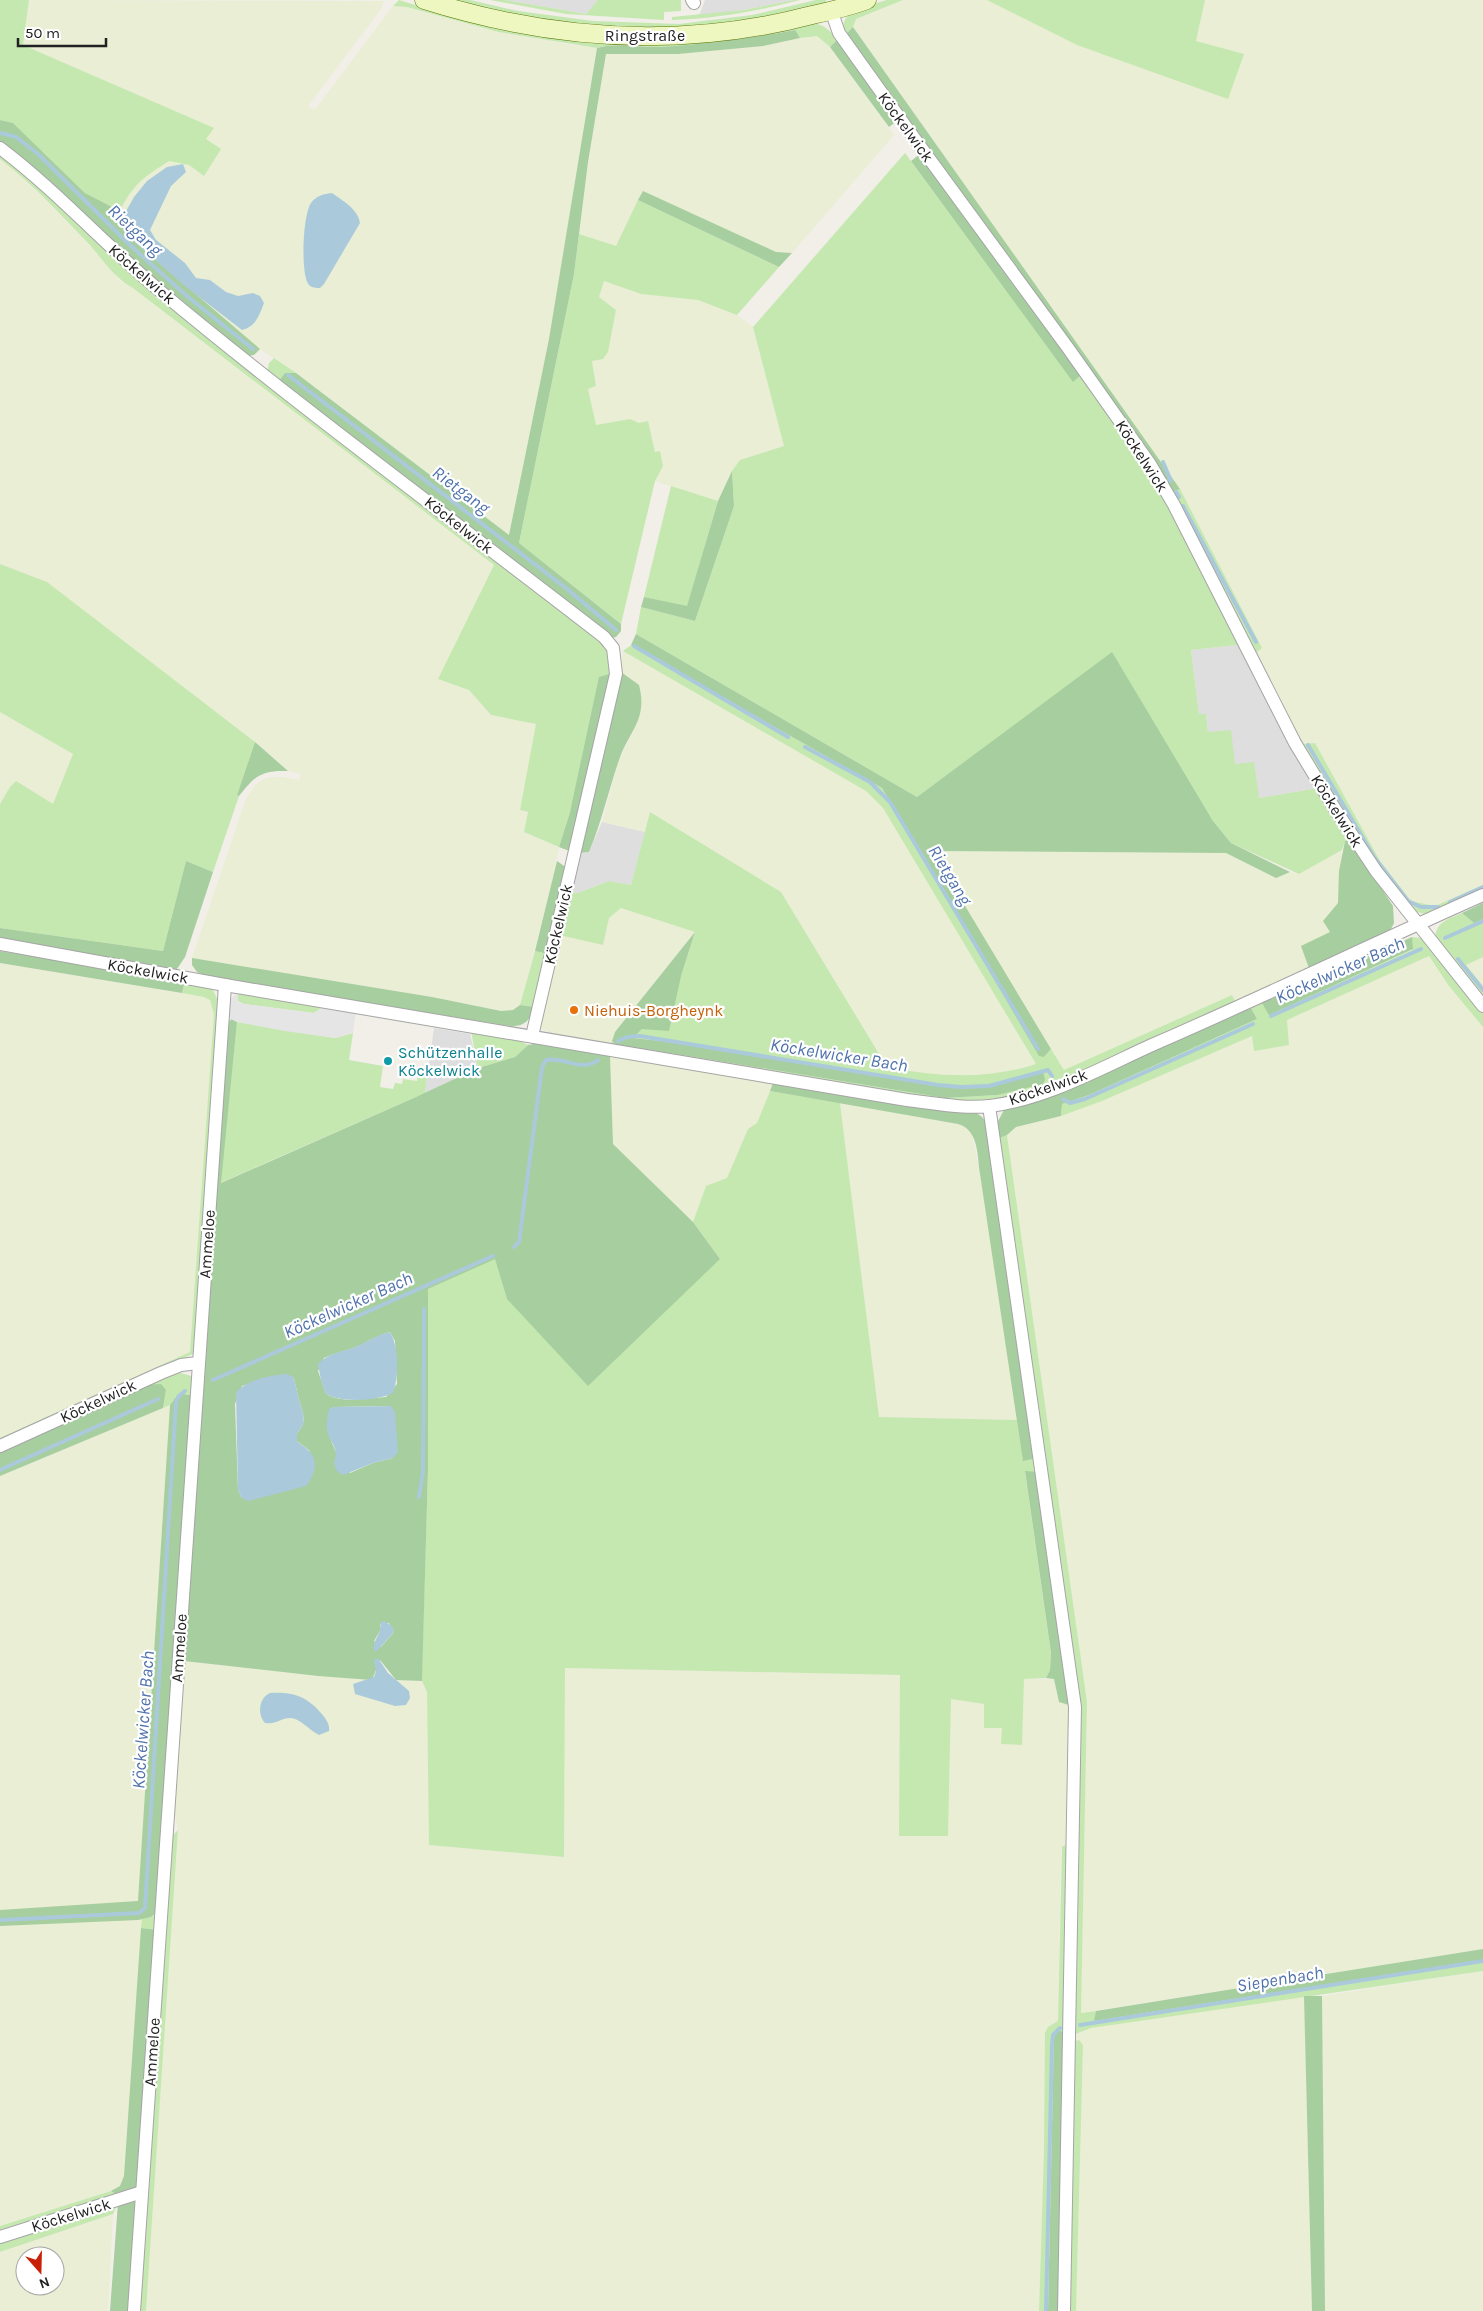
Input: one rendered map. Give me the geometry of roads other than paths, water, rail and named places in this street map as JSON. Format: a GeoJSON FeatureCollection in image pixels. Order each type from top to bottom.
{"type":"FeatureCollection","features":[{"type":"Feature","properties":{"kind":"main road","name":"Ringstraße"},"geometry":{"type":"LineString","coordinates":[[424,0],[496,20],[534,28],[596,35],[638,37],[716,34],[785,22],[867,0]]}},
{"type":"Feature","properties":{"kind":"street","name":"Köckelwick"},"geometry":{"type":"LineString","coordinates":[[831,10],[840,33],[855,56],[991,245],[1068,348],[1150,464],[1174,505],[1296,743],[1335,809],[1376,871],[1483,1006]]}},
{"type":"Feature","properties":{"kind":"street","name":"Köckelwick"},"geometry":{"type":"LineString","coordinates":[[0,148],[27,168],[167,296],[256,368],[604,637],[613,648],[616,674],[532,1036]]}},
{"type":"Feature","properties":{"kind":"street","name":"Köckelwick"},"geometry":{"type":"LineString","coordinates":[[0,944],[225,985],[907,1100],[951,1106],[989,1106],[1017,1101],[1061,1085],[1254,1001],[1483,895]]}},
{"type":"Feature","properties":{"kind":"street","name":"Ammeloe"},"geometry":{"type":"LineString","coordinates":[[134,2311],[225,985]]}},
{"type":"Feature","properties":{"kind":"street"},"geometry":{"type":"LineString","coordinates":[[989,1106],[1075,1707],[1064,2311]]}},
{"type":"Feature","properties":{"kind":"street","name":"Köckelwick"},"geometry":{"type":"LineString","coordinates":[[0,1446],[160,1373],[182,1365],[198,1363]]}},
{"type":"Feature","properties":{"kind":"street","name":"Köckelwick"},"geometry":{"type":"LineString","coordinates":[[0,2237],[142,2192]]}},
{"type":"Feature","properties":{"kind":"water"},"geometry":{"type":"Polygon","coordinates":[[[183,164],[186,172],[171,186],[150,230],[156,240],[185,263],[196,278],[210,280],[226,292],[238,296],[253,293],[260,296],[264,303],[259,316],[251,326],[242,330],[185,286],[129,237],[124,225],[125,213],[134,197],[147,181],[167,167],[183,164]]]}},
{"type":"Feature","properties":{"kind":"water"},"geometry":{"type":"Polygon","coordinates":[[[332,193],[353,209],[360,223],[324,284],[320,288],[314,288],[309,285],[304,270],[304,231],[306,219],[308,209],[315,199],[332,193]]]}},
{"type":"Feature","properties":{"kind":"water"},"geometry":{"type":"Polygon","coordinates":[[[390,1332],[395,1346],[397,1362],[393,1393],[378,1398],[360,1400],[341,1399],[326,1394],[318,1364],[322,1360],[330,1355],[353,1348],[390,1332]]]}},
{"type":"Feature","properties":{"kind":"water"},"geometry":{"type":"Polygon","coordinates":[[[287,1374],[293,1377],[304,1417],[303,1425],[297,1433],[297,1441],[313,1456],[315,1465],[313,1474],[306,1486],[248,1501],[242,1498],[238,1490],[236,1392],[247,1384],[260,1379],[287,1374]]]}},
{"type":"Feature","properties":{"kind":"water"},"geometry":{"type":"Polygon","coordinates":[[[391,1406],[395,1412],[398,1452],[393,1458],[373,1463],[343,1475],[337,1471],[334,1463],[336,1453],[327,1429],[329,1409],[334,1407],[391,1406]]]}},
{"type":"Feature","properties":{"kind":"water"},"geometry":{"type":"Polygon","coordinates":[[[384,1621],[392,1626],[394,1632],[376,1652],[374,1646],[381,1627],[380,1623],[384,1621]]]}},
{"type":"Feature","properties":{"kind":"water"},"geometry":{"type":"Polygon","coordinates":[[[378,1658],[388,1673],[409,1691],[410,1698],[406,1705],[395,1706],[355,1694],[353,1684],[374,1677],[376,1671],[374,1660],[378,1658]]]}},
{"type":"Feature","properties":{"kind":"water"},"geometry":{"type":"Polygon","coordinates":[[[270,1693],[292,1694],[304,1699],[324,1717],[329,1731],[319,1735],[297,1720],[290,1718],[265,1723],[262,1719],[260,1706],[266,1695],[270,1693]]]}},
{"type":"Feature","properties":{"kind":"waterway","name":"Rietgang"},"geometry":{"type":"LineString","coordinates":[[0,133],[16,137],[38,154],[132,247],[188,297],[253,349]]}},
{"type":"Feature","properties":{"kind":"waterway","name":"Rietgang"},"geometry":{"type":"LineString","coordinates":[[288,375],[567,589],[616,630]]}},
{"type":"Feature","properties":{"kind":"waterway"},"geometry":{"type":"LineString","coordinates":[[1163,462],[1171,481]]}},
{"type":"Feature","properties":{"kind":"waterway"},"geometry":{"type":"LineString","coordinates":[[1176,492],[1179,497]]}},
{"type":"Feature","properties":{"kind":"waterway"},"geometry":{"type":"LineString","coordinates":[[1183,506],[1256,642]]}},
{"type":"Feature","properties":{"kind":"waterway","name":"Rietgang"},"geometry":{"type":"LineString","coordinates":[[634,646],[788,737]]}},
{"type":"Feature","properties":{"kind":"waterway"},"geometry":{"type":"LineString","coordinates":[[1308,745],[1374,857],[1408,901],[1421,907],[1438,907]]}},
{"type":"Feature","properties":{"kind":"waterway","name":"Rietgang"},"geometry":{"type":"LineString","coordinates":[[805,747],[870,782],[890,802],[1038,1049]]}},
{"type":"Feature","properties":{"kind":"waterway"},"geometry":{"type":"LineString","coordinates":[[1450,902],[1483,887]]}},
{"type":"Feature","properties":{"kind":"waterway","name":"Köckelwicker Bach"},"geometry":{"type":"LineString","coordinates":[[1445,938],[1483,921]]}},
{"type":"Feature","properties":{"kind":"waterway","name":"Köckelwicker Bach"},"geometry":{"type":"LineString","coordinates":[[1271,1016],[1421,949]]}},
{"type":"Feature","properties":{"kind":"waterway"},"geometry":{"type":"LineString","coordinates":[[1458,959],[1483,990]]}},
{"type":"Feature","properties":{"kind":"waterway","name":"Köckelwicker Bach"},"geometry":{"type":"LineString","coordinates":[[1063,1099],[1070,1103],[1085,1099],[1253,1024]]}},
{"type":"Feature","properties":{"kind":"waterway","name":"Köckelwicker Bach"},"geometry":{"type":"LineString","coordinates":[[618,1041],[627,1037],[640,1036],[938,1085],[961,1087],[989,1086],[1048,1070],[1052,1076]]}},
{"type":"Feature","properties":{"kind":"waterway","name":"Köckelwicker Bach"},"geometry":{"type":"LineString","coordinates":[[514,1247],[519,1242],[542,1067],[546,1060],[552,1059],[579,1065],[592,1064],[598,1060]]}},
{"type":"Feature","properties":{"kind":"waterway","name":"Köckelwicker Bach"},"geometry":{"type":"LineString","coordinates":[[213,1380],[493,1256]]}},
{"type":"Feature","properties":{"kind":"waterway"},"geometry":{"type":"LineString","coordinates":[[419,1497],[423,1472],[424,1309]]}},
{"type":"Feature","properties":{"kind":"waterway","name":"Köckelwicker Bach"},"geometry":{"type":"LineString","coordinates":[[0,1920],[139,1913],[145,1908],[176,1402],[185,1391]]}},
{"type":"Feature","properties":{"kind":"waterway"},"geometry":{"type":"LineString","coordinates":[[0,1470],[158,1399]]}},
{"type":"Feature","properties":{"kind":"waterway","name":"Siepenbach"},"geometry":{"type":"LineString","coordinates":[[1080,2025],[1483,1961]]}},
{"type":"Feature","properties":{"kind":"waterway","name":"Siepenbach"},"geometry":{"type":"LineString","coordinates":[[1046,2311],[1052,2044],[1053,2035],[1060,2028]]}},
{"type":"Feature","properties":{"kind":"place","name":"Niehuis-Borgheynk"},"geometry":{"type":"Point","coordinates":[574,1010]}},
{"type":"Feature","properties":{"kind":"place","name":"Schützenhalle Köckelwick"},"geometry":{"type":"Point","coordinates":[388,1061]}}]}
